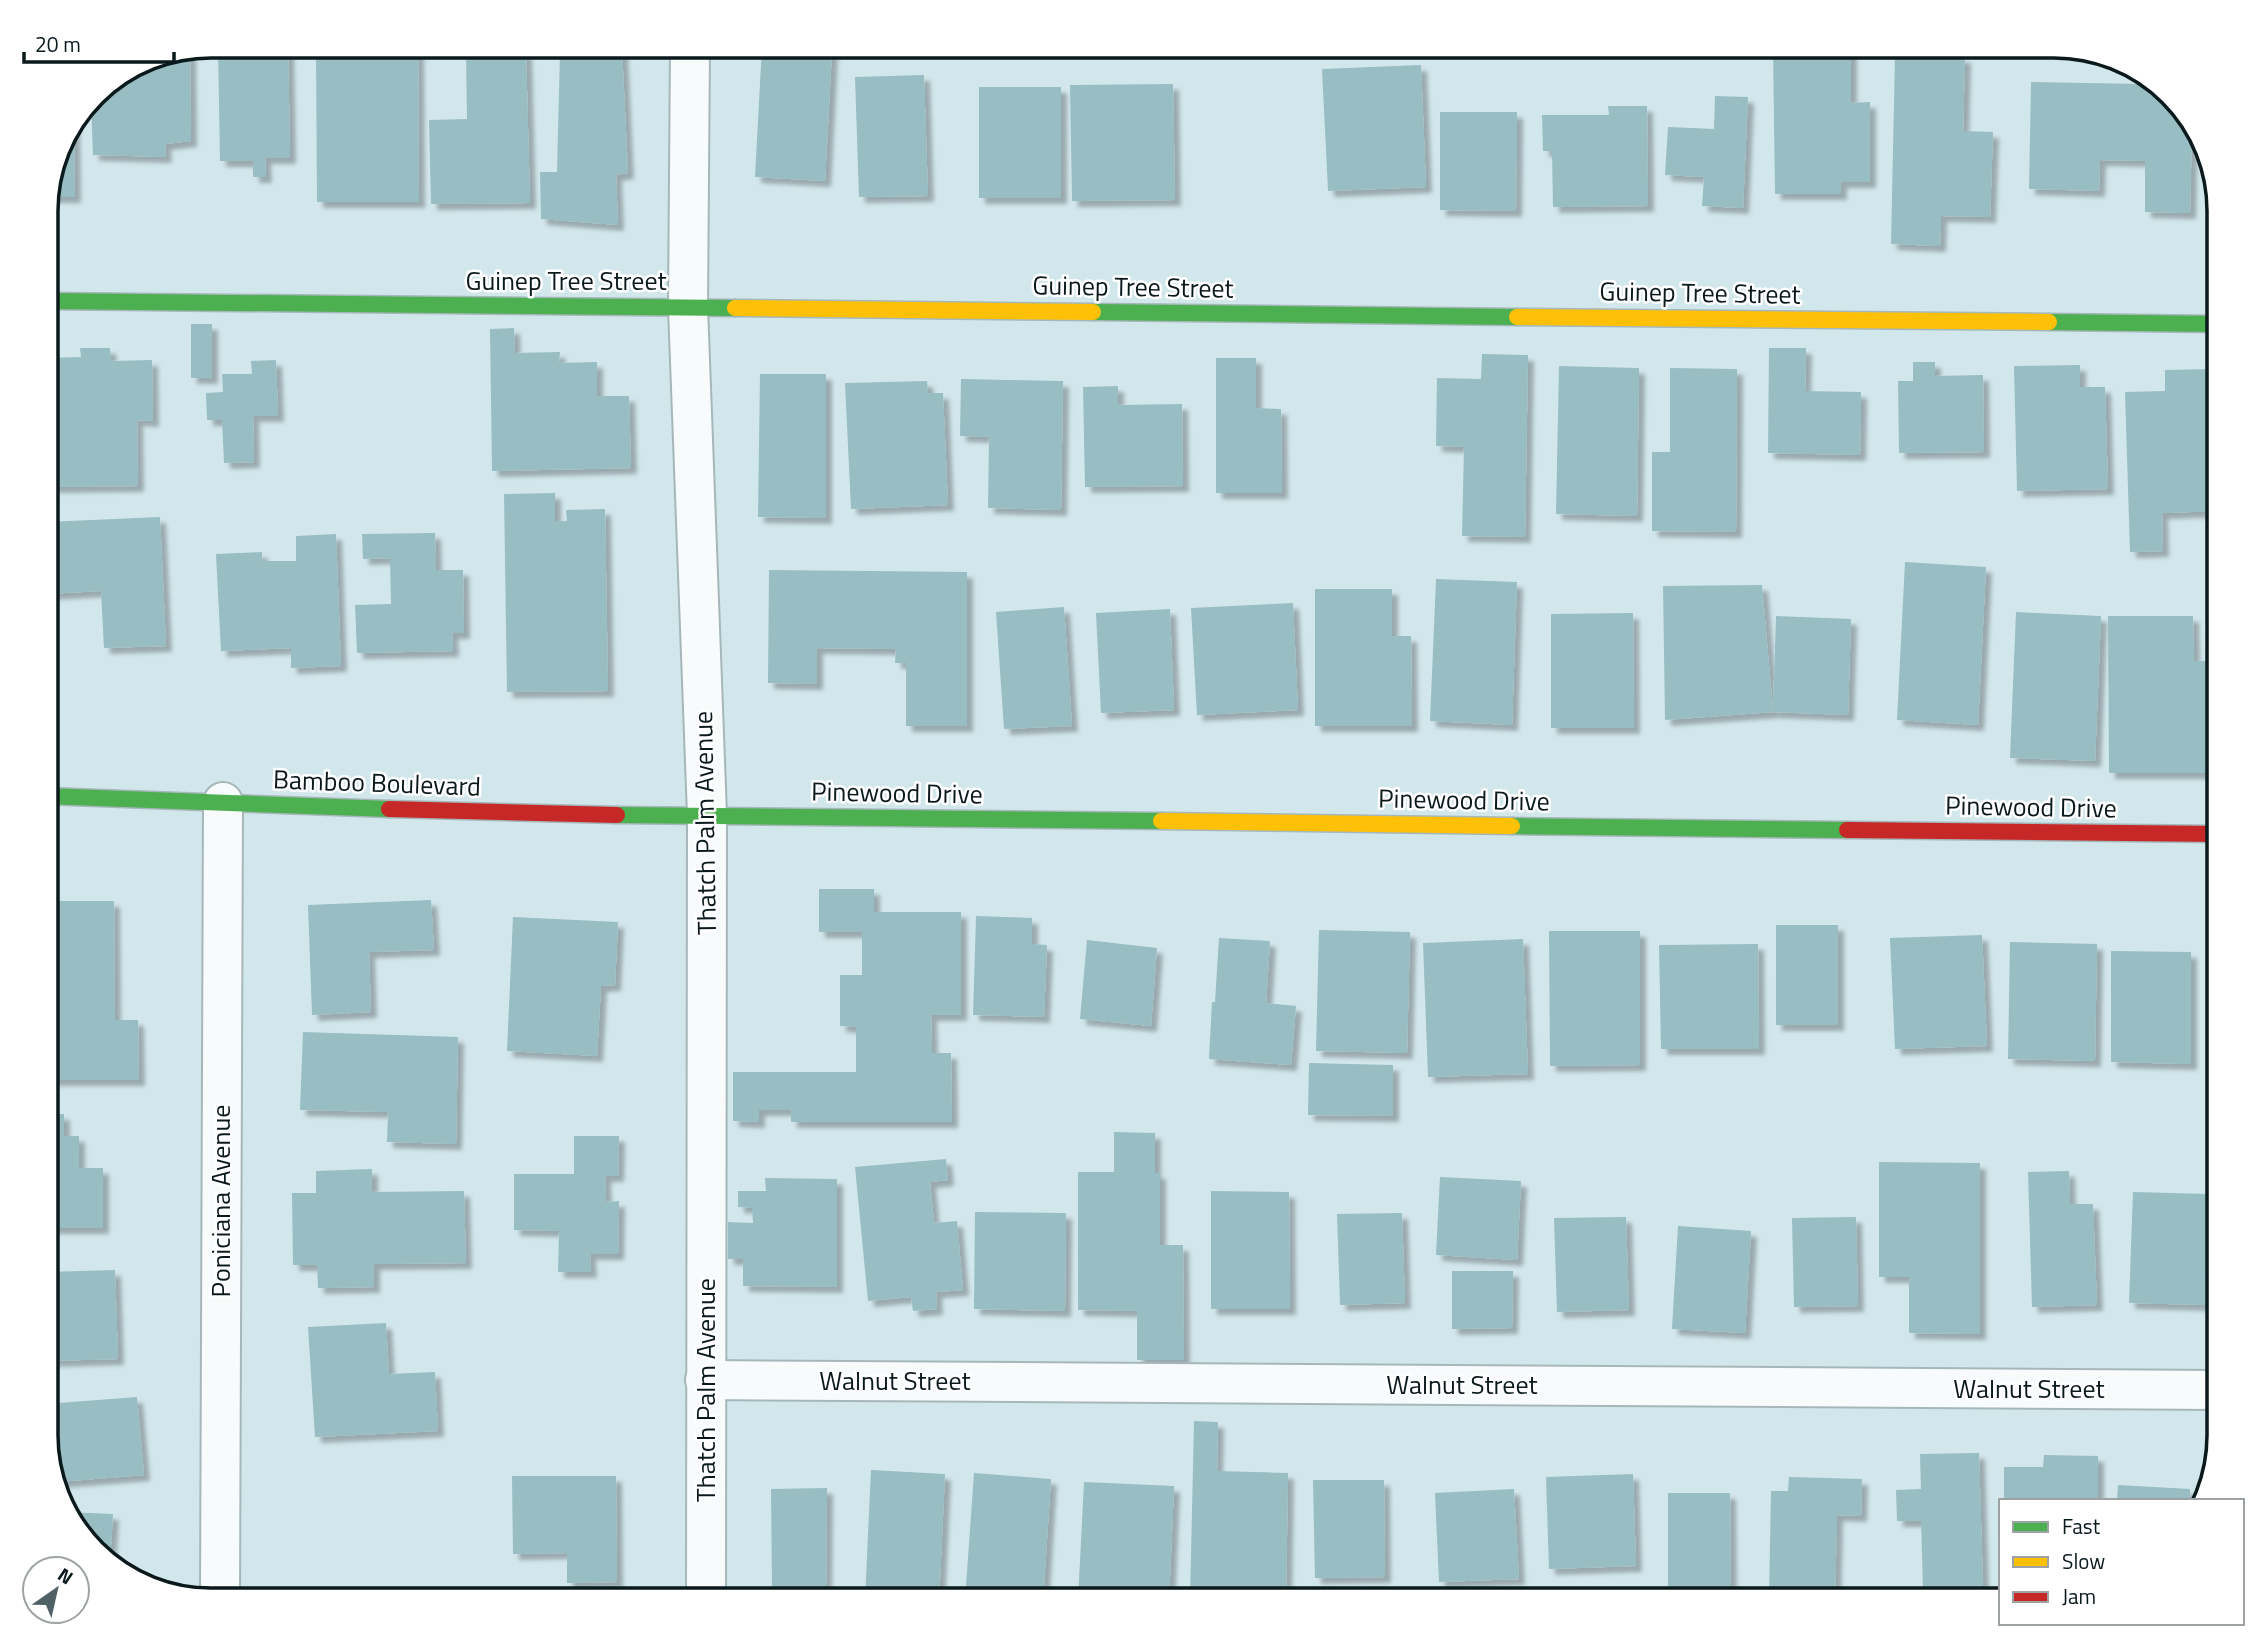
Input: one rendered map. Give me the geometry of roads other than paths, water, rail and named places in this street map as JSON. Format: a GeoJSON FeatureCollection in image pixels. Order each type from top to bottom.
{"type":"FeatureCollection","features":[{"type":"Feature","properties":{"kind":"street","name":"Thatch Palm Avenue"},"geometry":{"type":"LineString","coordinates":[[690,58],[688,307],[707,815],[706,1588]]}},
{"type":"Feature","properties":{"kind":"street","name":"Guinep Tree Street"},"geometry":{"type":"LineString","coordinates":[[58,301],[2207,324]]}},
{"type":"Feature","properties":{"kind":"street","name":"Bamboo Boulevard"},"geometry":{"type":"LineString","coordinates":[[58,796],[536,814],[707,815]]}},
{"type":"Feature","properties":{"kind":"street","name":"Poniciana Avenue"},"geometry":{"type":"LineString","coordinates":[[220,1588],[223,802]]}},
{"type":"Feature","properties":{"kind":"street","name":"Pinewood Drive"},"geometry":{"type":"LineString","coordinates":[[707,815],[2207,834]]}},
{"type":"Feature","properties":{"kind":"street","name":"Walnut Street"},"geometry":{"type":"LineString","coordinates":[[705,1380],[2207,1390]]}}]}
